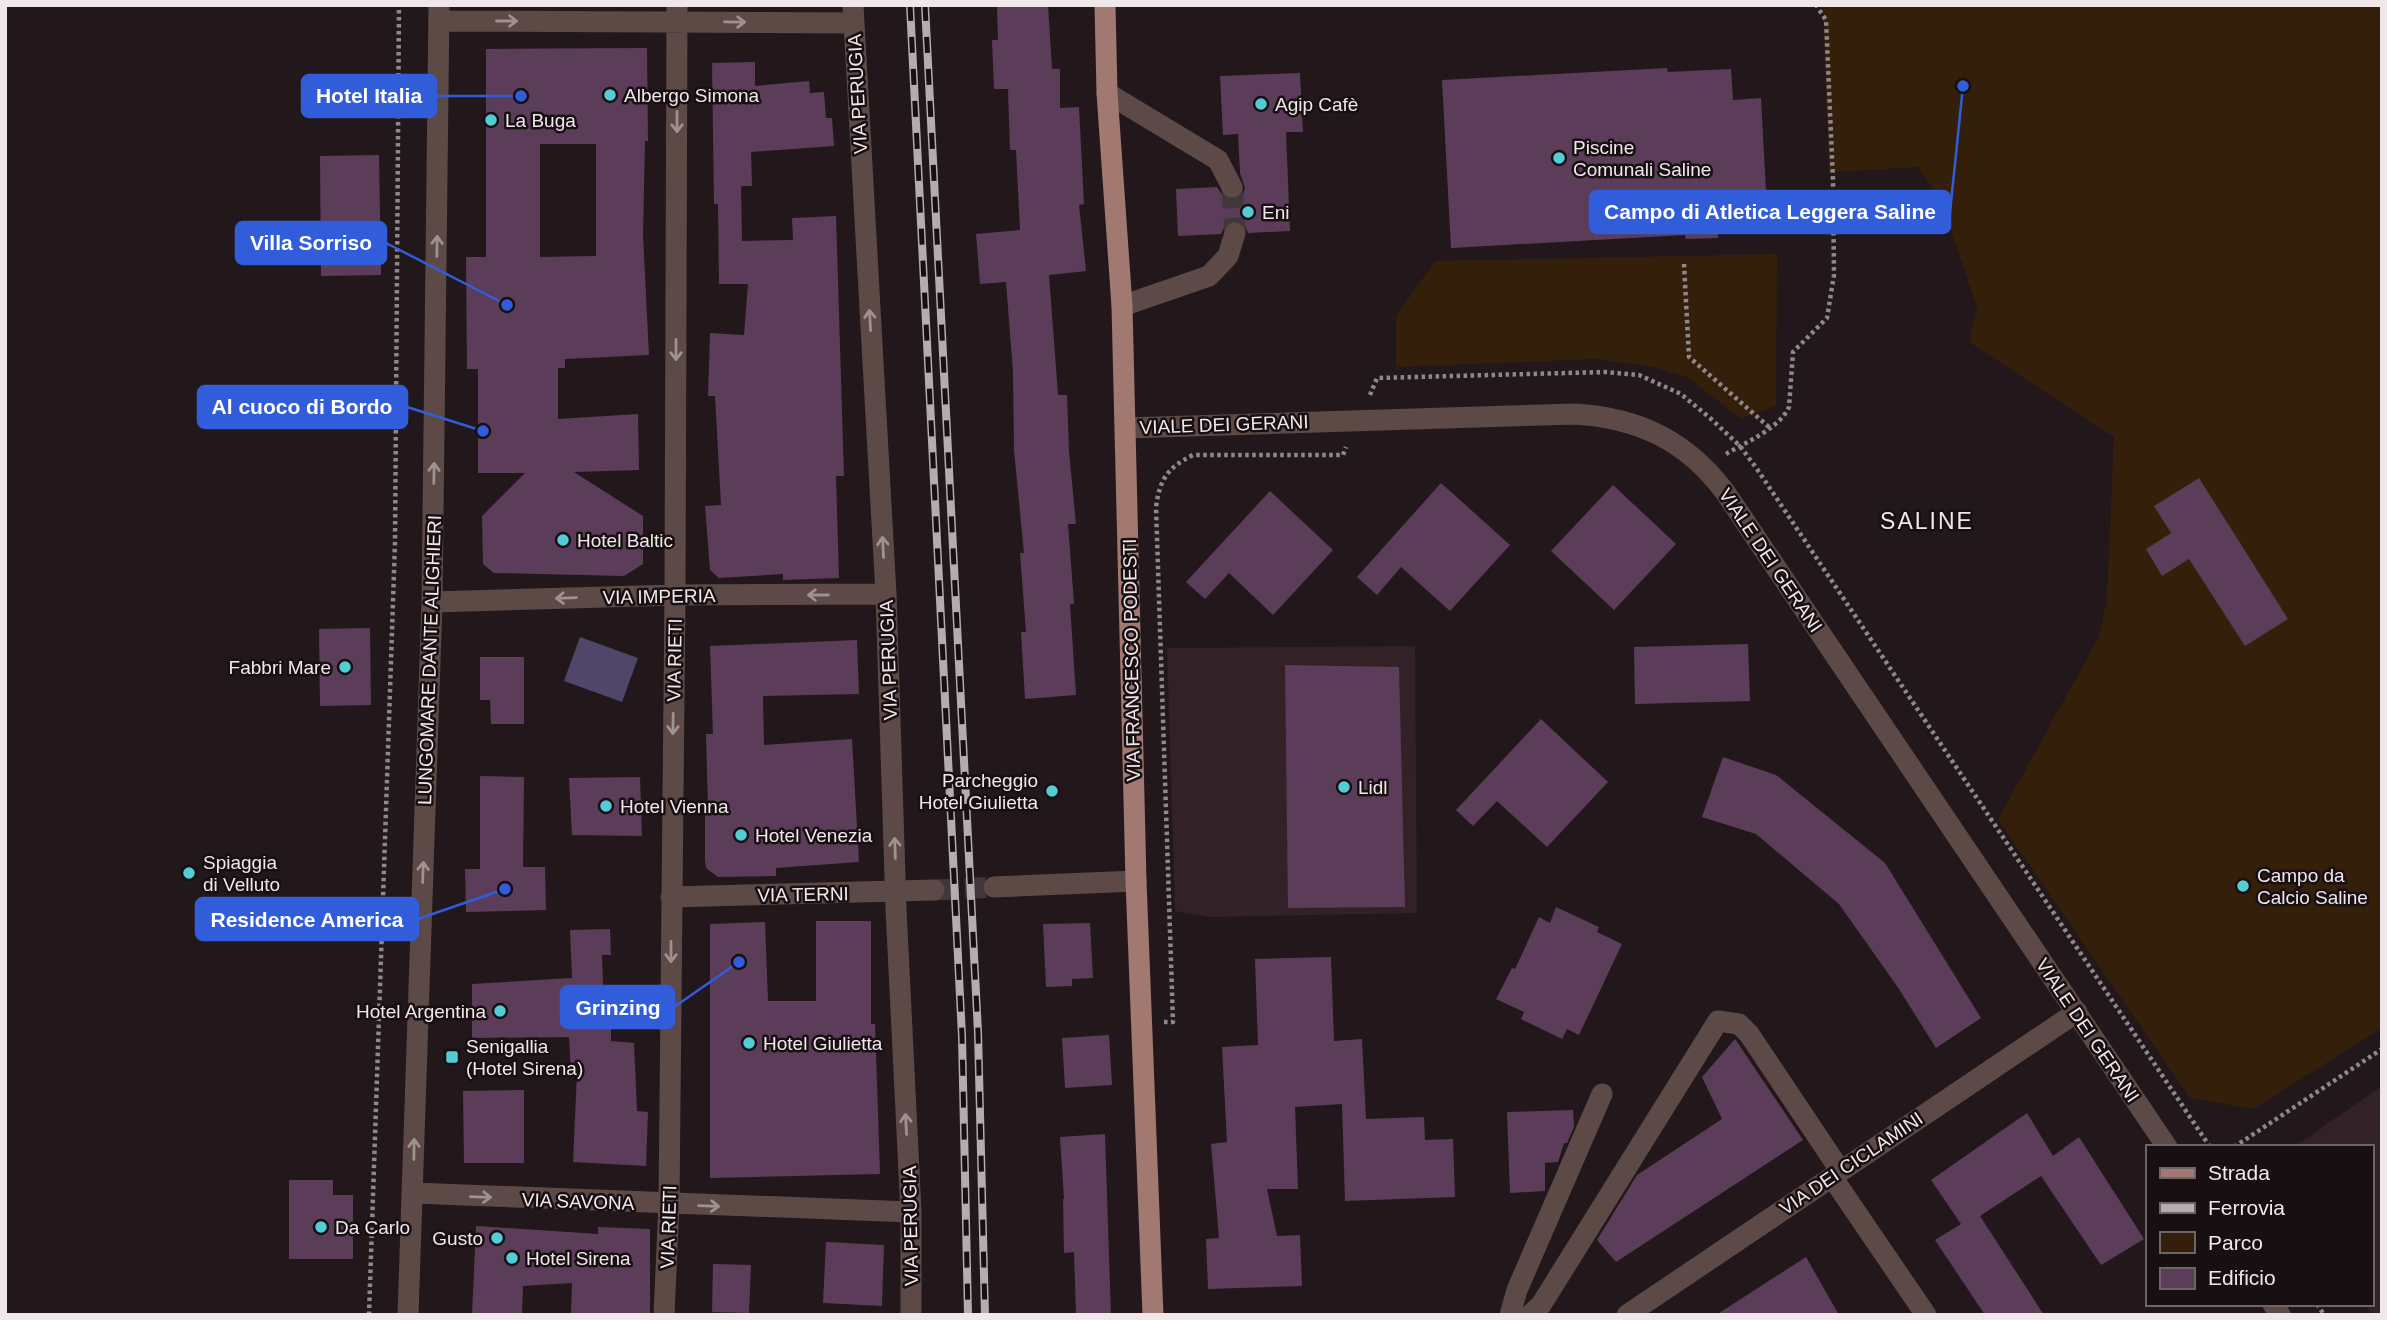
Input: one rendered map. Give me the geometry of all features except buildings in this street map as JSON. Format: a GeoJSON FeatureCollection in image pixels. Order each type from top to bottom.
{"type":"FeatureCollection","features":[{"type":"Feature","properties":{"kind":"main road","name":"VIA FRANCESCO PODESTI"},"geometry":{"type":"LineString","coordinates":[[1105,5],[1107,93],[1122,306],[1136,881],[1153,1315]]}},
{"type":"Feature","properties":{"kind":"street"},"geometry":{"type":"LineString","coordinates":[[439,13],[853,14]]}},
{"type":"Feature","properties":{"kind":"street","name":"LUNGOMARE DANTE ALIGHIERI"},"geometry":{"type":"LineString","coordinates":[[408,1315],[432,602],[439,13]]}},
{"type":"Feature","properties":{"kind":"street","name":"VIA RIETI"},"geometry":{"type":"LineString","coordinates":[[664,1315],[669,1204],[677,13]]}},
{"type":"Feature","properties":{"kind":"street","name":"VIA PERUGIA"},"geometry":{"type":"LineString","coordinates":[[853,14],[886,594],[911,1212],[911,1315]]}},
{"type":"Feature","properties":{"kind":"street"},"geometry":{"type":"LineString","coordinates":[[1107,93],[1218,160],[1232,187]]}},
{"type":"Feature","properties":{"kind":"street"},"geometry":{"type":"LineString","coordinates":[[1122,306],[1209,276],[1228,256],[1235,233]]}},
{"type":"Feature","properties":{"kind":"street","name":"VIALE DEI GERANI"},"geometry":{"type":"LineString","coordinates":[[1126,428],[1575,414],[1616,418],[1654,431],[1678,446],[1704,467],[1725,492],[2166,1145]]}},
{"type":"Feature","properties":{"kind":"street","name":"VIA IMPERIA"},"geometry":{"type":"LineString","coordinates":[[432,602],[675,595],[886,594]]}},
{"type":"Feature","properties":{"kind":"street"},"geometry":{"type":"LineString","coordinates":[[994,887],[1136,881]]}},
{"type":"Feature","properties":{"kind":"street","name":"VIA TERNI"},"geometry":{"type":"LineString","coordinates":[[671,897],[934,890]]}},
{"type":"Feature","properties":{"kind":"street","name":"VIA DEI CICLAMINI"},"geometry":{"type":"LineString","coordinates":[[1627,1315],[2077,1013]]}},
{"type":"Feature","properties":{"kind":"street"},"geometry":{"type":"LineString","coordinates":[[1530,1315],[1541,1305],[1718,1021],[1739,1024],[1749,1034],[1926,1315]]}},
{"type":"Feature","properties":{"kind":"street"},"geometry":{"type":"LineString","coordinates":[[1510,1315],[1517,1290],[1602,1094]]}},
{"type":"Feature","properties":{"kind":"street","name":"VIA SAVONA"},"geometry":{"type":"LineString","coordinates":[[413,1193],[911,1212]]}},
{"type":"Feature","properties":{"kind":"path"},"geometry":{"type":"LineString","coordinates":[[369,1315],[395,542],[399,5]]}},
{"type":"Feature","properties":{"kind":"path"},"geometry":{"type":"LineString","coordinates":[[1704,467],[1770,428],[1785,415],[1789,408],[1793,352],[1827,318],[1834,275],[1833,180],[1826,20],[1816,5]]}},
{"type":"Feature","properties":{"kind":"path"},"geometry":{"type":"LineString","coordinates":[[1684,264],[1689,357],[1770,428]]}},
{"type":"Feature","properties":{"kind":"path"},"geometry":{"type":"LineString","coordinates":[[1142,1023],[1173,1022],[1156,507],[1160,481],[1180,461],[1193,455],[1343,455]]}},
{"type":"Feature","properties":{"kind":"path"},"geometry":{"type":"LineString","coordinates":[[2237,1145],[2382,1049]]}},
{"type":"Feature","properties":{"kind":"shaded area"},"geometry":{"type":"Polygon","coordinates":[[[580,637],[638,658],[622,702],[564,681],[580,637]]]}},
{"type":"Feature","properties":{"kind":"shaded area"},"geometry":{"type":"Polygon","coordinates":[[[1415,646],[1417,913],[1211,917],[1175,911],[1167,648],[1415,646]]]}},
{"type":"Feature","properties":{"kind":"shaded area"},"geometry":{"type":"Polygon","coordinates":[[[2382,1086],[2382,1315],[2372,1315],[2366,1306],[2373,1306],[2373,1145],[2297,1145],[2382,1086]]]}},
{"type":"Feature","properties":{"kind":"green space"},"geometry":{"type":"Polygon","coordinates":[[[1823,5],[2382,5],[2382,1028],[2253,1109],[2190,1098],[1998,819],[2099,637],[2107,597],[2114,437],[1969,342],[1977,307],[1940,198],[1918,167],[1829,172],[1823,5]]]}},
{"type":"Feature","properties":{"kind":"green space"},"geometry":{"type":"Polygon","coordinates":[[[1777,254],[1776,406],[1741,419],[1689,378],[1651,366],[1596,359],[1396,367],[1396,316],[1435,261],[1777,254]]]}},
{"type":"Feature","properties":{"kind":"tunnel"},"geometry":{"type":"LineString","coordinates":[[1232,187],[1235,233]]}},
{"type":"Feature","properties":{"kind":"tunnel"},"geometry":{"type":"LineString","coordinates":[[934,890],[994,887]]}},
{"type":"Feature","properties":{"kind":"railway"},"geometry":{"type":"LineString","coordinates":[[910,5],[962,1036],[968,1315]]}},
{"type":"Feature","properties":{"kind":"railway"},"geometry":{"type":"LineString","coordinates":[[925,5],[978,1032],[985,1315]]}},
{"type":"Feature","properties":{"kind":"place","name":"Campo di Atletica Leggera Saline"},"geometry":{"type":"Point","coordinates":[1963,86]}},
{"type":"Feature","properties":{"kind":"place","name":"Albergo Simona"},"geometry":{"type":"Point","coordinates":[610,95]}},
{"type":"Feature","properties":{"kind":"place","name":"Hotel Italia"},"geometry":{"type":"Point","coordinates":[521,96]}},
{"type":"Feature","properties":{"kind":"place","name":"Agip Cafè"},"geometry":{"type":"Point","coordinates":[1261,104]}},
{"type":"Feature","properties":{"kind":"place","name":"La Buga"},"geometry":{"type":"Point","coordinates":[491,120]}},
{"type":"Feature","properties":{"kind":"place","name":"Piscine Comunali Saline"},"geometry":{"type":"Point","coordinates":[1559,158]}},
{"type":"Feature","properties":{"kind":"place","name":"Eni"},"geometry":{"type":"Point","coordinates":[1248,212]}},
{"type":"Feature","properties":{"kind":"place","name":"Villa Sorriso"},"geometry":{"type":"Point","coordinates":[507,305]}},
{"type":"Feature","properties":{"kind":"place","name":"Al cuoco di Bordo"},"geometry":{"type":"Point","coordinates":[483,431]}},
{"type":"Feature","properties":{"kind":"place","name":"Hotel Baltic"},"geometry":{"type":"Point","coordinates":[563,540]}},
{"type":"Feature","properties":{"kind":"place","name":"Fabbri Mare"},"geometry":{"type":"Point","coordinates":[345,667]}},
{"type":"Feature","properties":{"kind":"place","name":"Lidl"},"geometry":{"type":"Point","coordinates":[1344,787]}},
{"type":"Feature","properties":{"kind":"place","name":"Parcheggio Hotel Giulietta"},"geometry":{"type":"Point","coordinates":[1052,791]}},
{"type":"Feature","properties":{"kind":"place","name":"Hotel Vienna"},"geometry":{"type":"Point","coordinates":[606,806]}},
{"type":"Feature","properties":{"kind":"place","name":"Hotel Venezia"},"geometry":{"type":"Point","coordinates":[741,835]}},
{"type":"Feature","properties":{"kind":"place","name":"Spiaggia di Velluto"},"geometry":{"type":"Point","coordinates":[189,873]}},
{"type":"Feature","properties":{"kind":"place","name":"Campo da Calcio Saline"},"geometry":{"type":"Point","coordinates":[2243,886]}},
{"type":"Feature","properties":{"kind":"place","name":"Residence America"},"geometry":{"type":"Point","coordinates":[505,889]}},
{"type":"Feature","properties":{"kind":"place","name":"Grinzing"},"geometry":{"type":"Point","coordinates":[739,962]}},
{"type":"Feature","properties":{"kind":"place","name":"Hotel Argentina"},"geometry":{"type":"Point","coordinates":[500,1011]}},
{"type":"Feature","properties":{"kind":"place","name":"Hotel Giulietta"},"geometry":{"type":"Point","coordinates":[749,1043]}},
{"type":"Feature","properties":{"kind":"place","name":"Senigallia (Hotel Sirena)"},"geometry":{"type":"Point","coordinates":[452,1057]}},
{"type":"Feature","properties":{"kind":"place","name":"Da Carlo"},"geometry":{"type":"Point","coordinates":[321,1227]}},
{"type":"Feature","properties":{"kind":"place","name":"Gusto"},"geometry":{"type":"Point","coordinates":[497,1238]}},
{"type":"Feature","properties":{"kind":"place","name":"Hotel Sirena"},"geometry":{"type":"Point","coordinates":[512,1258]}},
{"type":"Feature","properties":{"kind":"district","name":"SALINE"},"geometry":{"type":"Point","coordinates":[1927,521]}}]}
